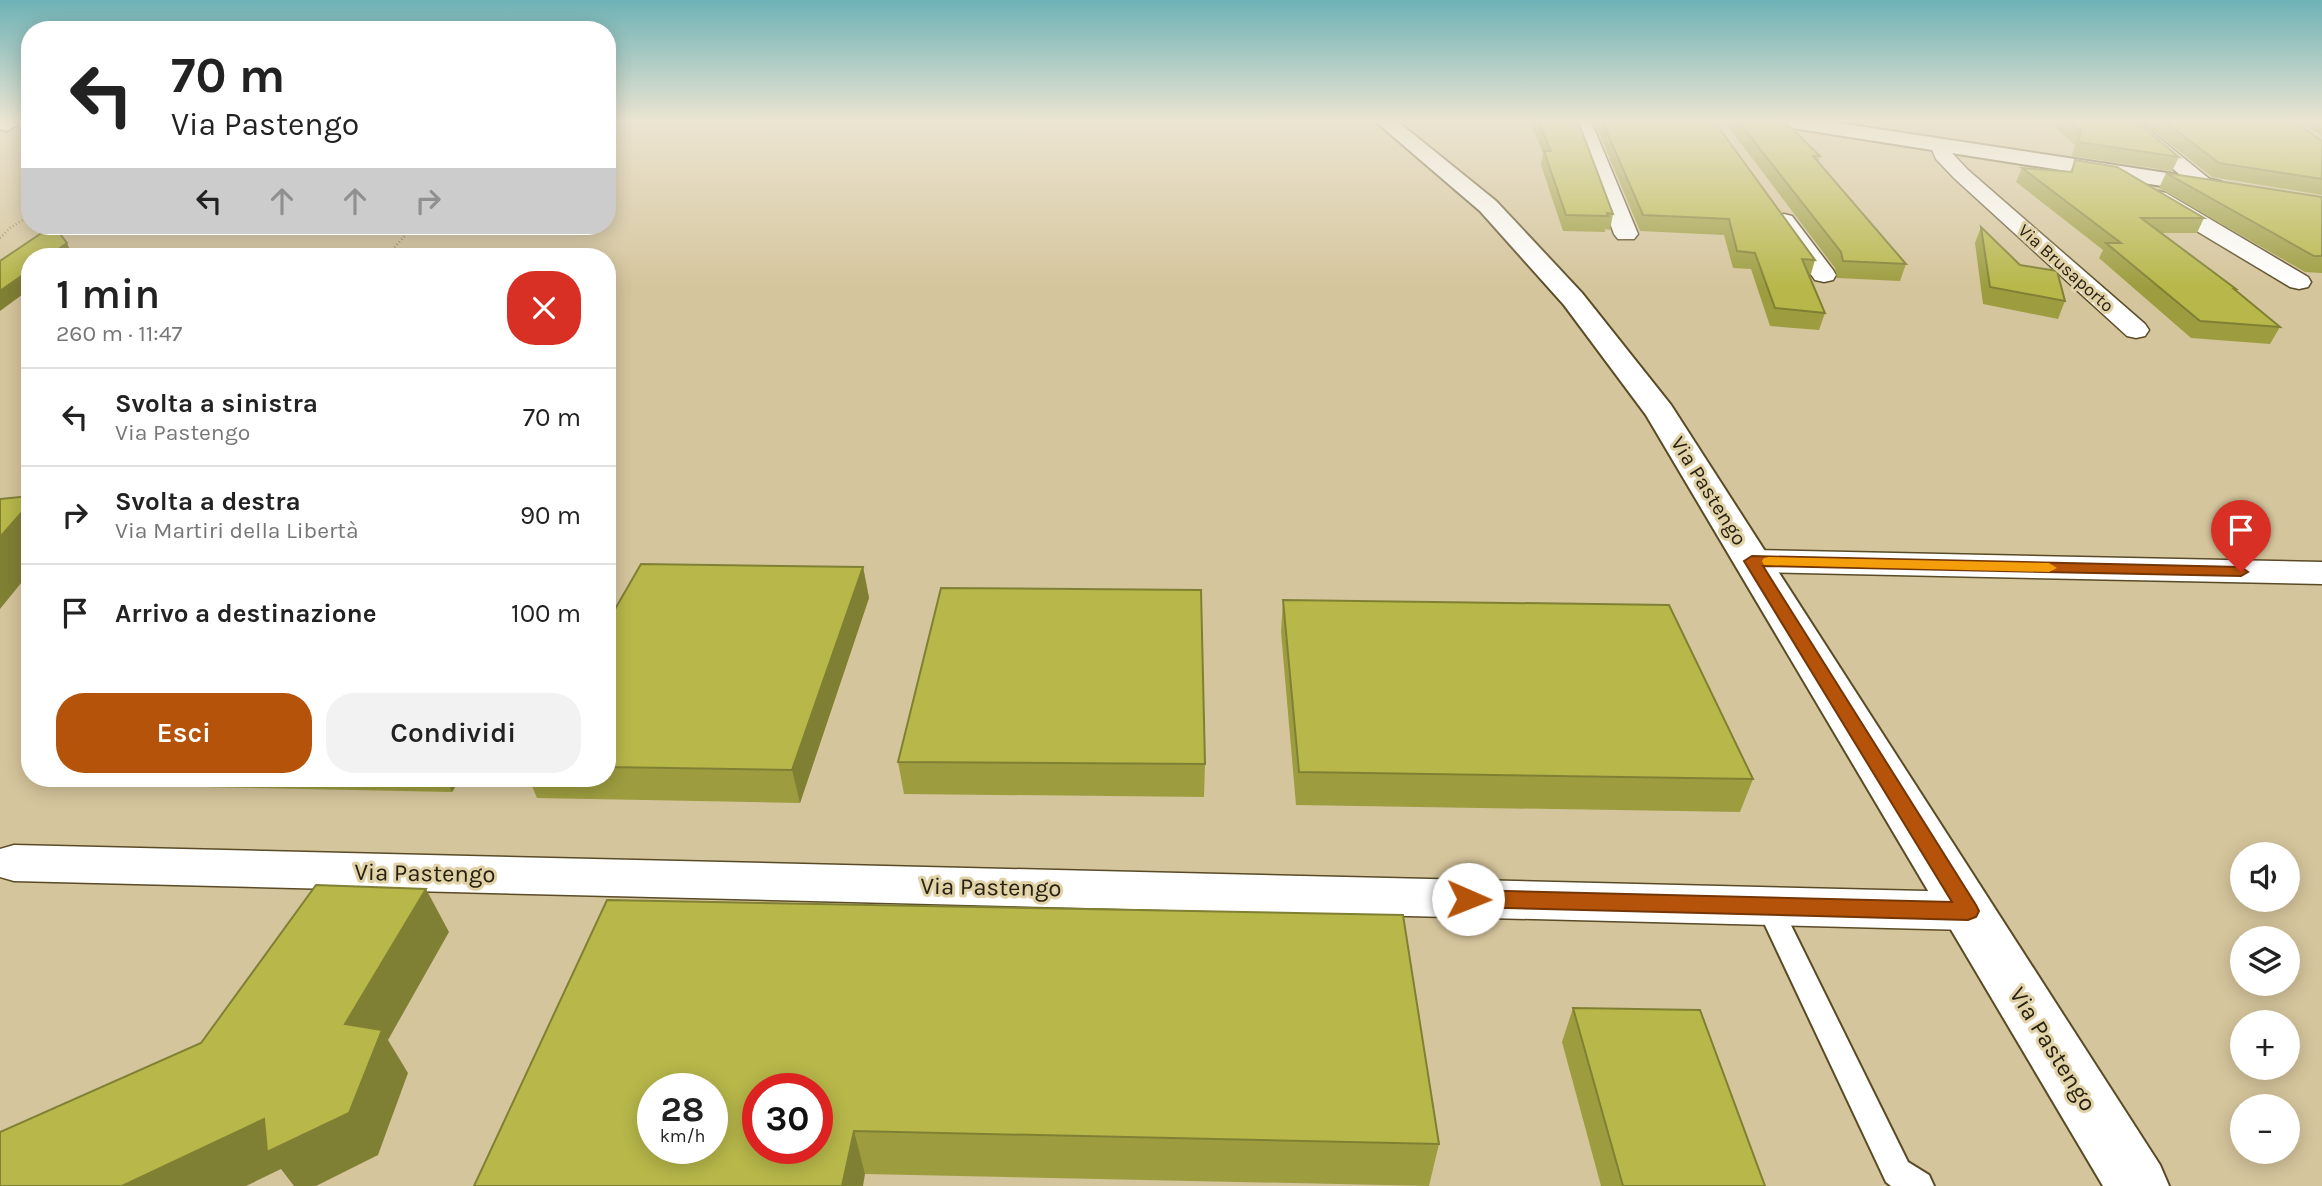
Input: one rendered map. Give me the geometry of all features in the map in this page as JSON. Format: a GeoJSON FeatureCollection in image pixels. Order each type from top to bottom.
{"type":"FeatureCollection","features":[{"type":"Feature","properties":{"kind":"street","name":"Via Pastengo"},"geometry":{"type":"LineString","coordinates":[[1451,176],[1488,206],[1573,299],[1660,412],[2138,1186]]}},
{"type":"Feature","properties":{"kind":"street"},"geometry":{"type":"LineString","coordinates":[[1604,176],[1626,234]]}},
{"type":"Feature","properties":{"kind":"street","name":"Via Brusaporto"},"geometry":{"type":"LineString","coordinates":[[1964,176],[2136,330]]}},
{"type":"Feature","properties":{"kind":"street"},"geometry":{"type":"LineString","coordinates":[[2122,176],[2299,282]]}},
{"type":"Feature","properties":{"kind":"street"},"geometry":{"type":"LineString","coordinates":[[2144,176],[2232,190]]}},
{"type":"Feature","properties":{"kind":"street"},"geometry":{"type":"LineString","coordinates":[[2195,176],[2207,186]]}},
{"type":"Feature","properties":{"kind":"street"},"geometry":{"type":"LineString","coordinates":[[1776,209],[1824,275]]}},
{"type":"Feature","properties":{"kind":"street"},"geometry":{"type":"LineString","coordinates":[[1752,561],[2322,573]]}},
{"type":"Feature","properties":{"kind":"street","name":"Via Pastengo"},"geometry":{"type":"LineString","coordinates":[[15,863],[614,890],[1968,911]]}},
{"type":"Feature","properties":{"kind":"lane"},"geometry":{"type":"LineString","coordinates":[[1769,906],[1897,1172],[1918,1186]]}},
{"type":"Feature","properties":{"kind":"path"},"geometry":{"type":"LineString","coordinates":[[0,238],[21,221]]}},
{"type":"Feature","properties":{"kind":"path"},"geometry":{"type":"LineString","coordinates":[[394,248],[406,235]]}},
{"type":"Feature","properties":{"kind":"building"},"geometry":{"type":"Polygon","coordinates":[[[1553,176],[1599,176],[1613,214],[1566,215],[1553,176]]]}},
{"type":"Feature","properties":{"kind":"building"},"geometry":{"type":"Polygon","coordinates":[[[1626,176],[1754,176],[1815,260],[1802,259],[1825,313],[1775,308],[1755,253],[1737,251],[1729,219],[1643,215],[1626,176]]]}},
{"type":"Feature","properties":{"kind":"building"},"geometry":{"type":"Polygon","coordinates":[[[1782,176],[1831,176],[1906,264],[1843,261],[1841,252],[1782,176]]]}},
{"type":"Feature","properties":{"kind":"building"},"geometry":{"type":"Polygon","coordinates":[[[2033,176],[2133,176],[2204,218],[2141,218],[2236,289],[2280,327],[2200,321],[2106,243],[2121,243],[2033,176]]]}},
{"type":"Feature","properties":{"kind":"building"},"geometry":{"type":"Polygon","coordinates":[[[2172,176],[2188,176],[2322,197],[2322,256],[2314,256],[2172,176]]]}},
{"type":"Feature","properties":{"kind":"building"},"geometry":{"type":"Polygon","coordinates":[[[1981,227],[2020,265],[2057,271],[2065,301],[1990,287],[1981,227]]]}},
{"type":"Feature","properties":{"kind":"building"},"geometry":{"type":"Polygon","coordinates":[[[39,235],[61,235],[67,243],[60,248],[21,248],[21,276],[0,291],[0,261],[39,235]]]}},
{"type":"Feature","properties":{"kind":"building"},"geometry":{"type":"Polygon","coordinates":[[[21,497],[21,513],[0,537],[0,499],[21,497]]]}},
{"type":"Feature","properties":{"kind":"building"},"geometry":{"type":"Polygon","coordinates":[[[641,564],[863,567],[792,770],[616,767],[616,607],[641,564]]]}},
{"type":"Feature","properties":{"kind":"building"},"geometry":{"type":"Polygon","coordinates":[[[941,588],[1201,590],[1205,764],[898,762],[941,588]]]}},
{"type":"Feature","properties":{"kind":"building"},"geometry":{"type":"Polygon","coordinates":[[[1283,600],[1669,605],[1753,779],[1299,772],[1283,600]]]}},
{"type":"Feature","properties":{"kind":"building"},"geometry":{"type":"Polygon","coordinates":[[[316,885],[426,889],[345,1024],[382,1030],[349,1113],[267,1152],[264,1119],[122,1186],[0,1186],[0,1132],[201,1043],[316,885]]]}},
{"type":"Feature","properties":{"kind":"building"},"geometry":{"type":"Polygon","coordinates":[[[607,900],[1403,915],[1439,1144],[854,1131],[842,1186],[474,1186],[607,900]]]}},
{"type":"Feature","properties":{"kind":"building"},"geometry":{"type":"Polygon","coordinates":[[[1573,1008],[1700,1010],[1765,1186],[1623,1186],[1573,1008]]]}},
{"type":"Feature","properties":{"kind":"slow traffic"},"geometry":{"type":"LineString","coordinates":[[1769,561],[2049,568]]}},
{"type":"Feature","properties":{"kind":"route"},"geometry":{"type":"LineString","coordinates":[[1468,899],[1968,911],[1752,561],[2241,572]]}}]}
